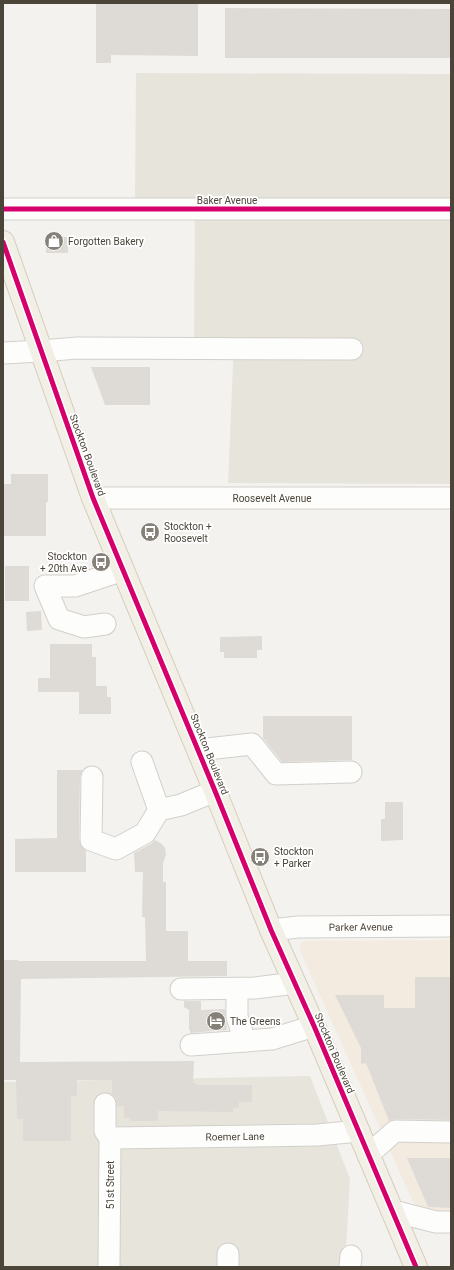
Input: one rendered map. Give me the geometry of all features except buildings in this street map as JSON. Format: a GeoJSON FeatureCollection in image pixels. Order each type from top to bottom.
{"type":"FeatureCollection","features":[{"type":"Feature","properties":{"kind":"main road","name":"Stockton Boulevard"},"geometry":{"type":"LineString","coordinates":[[3,242],[93,498],[124,570],[271,930],[314,1026],[416,1267]]}},
{"type":"Feature","properties":{"kind":"street","name":"Baker Avenue"},"geometry":{"type":"LineString","coordinates":[[3,209],[451,209]]}},
{"type":"Feature","properties":{"kind":"street"},"geometry":{"type":"LineString","coordinates":[[3,353],[77,348],[352,349]]}},
{"type":"Feature","properties":{"kind":"street","name":"Roosevelt Avenue"},"geometry":{"type":"LineString","coordinates":[[93,498],[451,498]]}},
{"type":"Feature","properties":{"kind":"street"},"geometry":{"type":"LineString","coordinates":[[104,624],[84,627],[59,619],[45,586],[75,586],[124,570]]}},
{"type":"Feature","properties":{"kind":"street"},"geometry":{"type":"LineString","coordinates":[[198,750],[252,744],[276,774],[351,772]]}},
{"type":"Feature","properties":{"kind":"street"},"geometry":{"type":"LineString","coordinates":[[142,762],[160,810]]}},
{"type":"Feature","properties":{"kind":"street"},"geometry":{"type":"LineString","coordinates":[[92,777],[91,840],[116,849],[145,833],[160,810],[181,805],[215,791]]}},
{"type":"Feature","properties":{"kind":"street","name":"Parker Avenue"},"geometry":{"type":"LineString","coordinates":[[271,930],[298,927],[451,926]]}},
{"type":"Feature","properties":{"kind":"street"},"geometry":{"type":"LineString","coordinates":[[181,989],[237,989],[295,983]]}},
{"type":"Feature","properties":{"kind":"street"},"geometry":{"type":"LineString","coordinates":[[237,989],[237,1017],[245,1041]]}},
{"type":"Feature","properties":{"kind":"street"},"geometry":{"type":"LineString","coordinates":[[191,1045],[272,1039],[314,1026]]}},
{"type":"Feature","properties":{"kind":"street","name":"51st Street"},"geometry":{"type":"LineString","coordinates":[[105,1104],[105,1131],[110,1138],[109,1267]]}},
{"type":"Feature","properties":{"kind":"street","name":"Roemer Lane"},"geometry":{"type":"LineString","coordinates":[[110,1138],[317,1135],[359,1131]]}},
{"type":"Feature","properties":{"kind":"street"},"geometry":{"type":"LineString","coordinates":[[368,1155],[395,1131],[451,1132]]}},
{"type":"Feature","properties":{"kind":"street"},"geometry":{"type":"LineString","coordinates":[[393,1211],[436,1222],[451,1222]]}},
{"type":"Feature","properties":{"kind":"shaded area"},"geometry":{"type":"Polygon","coordinates":[[[136,73],[451,74],[451,484],[228,483],[234,342],[194,342],[195,200],[135,201],[136,73]]]}},
{"type":"Feature","properties":{"kind":"shaded area"},"geometry":{"type":"Polygon","coordinates":[[[451,940],[451,1211],[434,1211],[421,1209],[413,1202],[300,951],[300,947],[302,942],[305,941],[451,940]]]}},
{"type":"Feature","properties":{"kind":"shaded area"},"geometry":{"type":"Polygon","coordinates":[[[310,1076],[350,1179],[345,1267],[3,1267],[3,1082],[310,1076]]]}},
{"type":"Feature","properties":{"kind":"cycle path"},"geometry":{"type":"LineString","coordinates":[[3,209],[451,209]]}},
{"type":"Feature","properties":{"kind":"cycle path"},"geometry":{"type":"LineString","coordinates":[[3,242],[93,498],[271,930],[314,1026],[416,1267]]}},
{"type":"Feature","properties":{"kind":"place","name":"Forgotten Bakery"},"geometry":{"type":"Point","coordinates":[54,241]}},
{"type":"Feature","properties":{"kind":"place","name":"Stockton + Roosevelt"},"geometry":{"type":"Point","coordinates":[150,532]}},
{"type":"Feature","properties":{"kind":"place","name":"Stockton + 20th Ave"},"geometry":{"type":"Point","coordinates":[101,562]}},
{"type":"Feature","properties":{"kind":"place","name":"Stockton + Parker"},"geometry":{"type":"Point","coordinates":[260,857]}},
{"type":"Feature","properties":{"kind":"place","name":"The Greens"},"geometry":{"type":"Point","coordinates":[216,1021]}}]}
